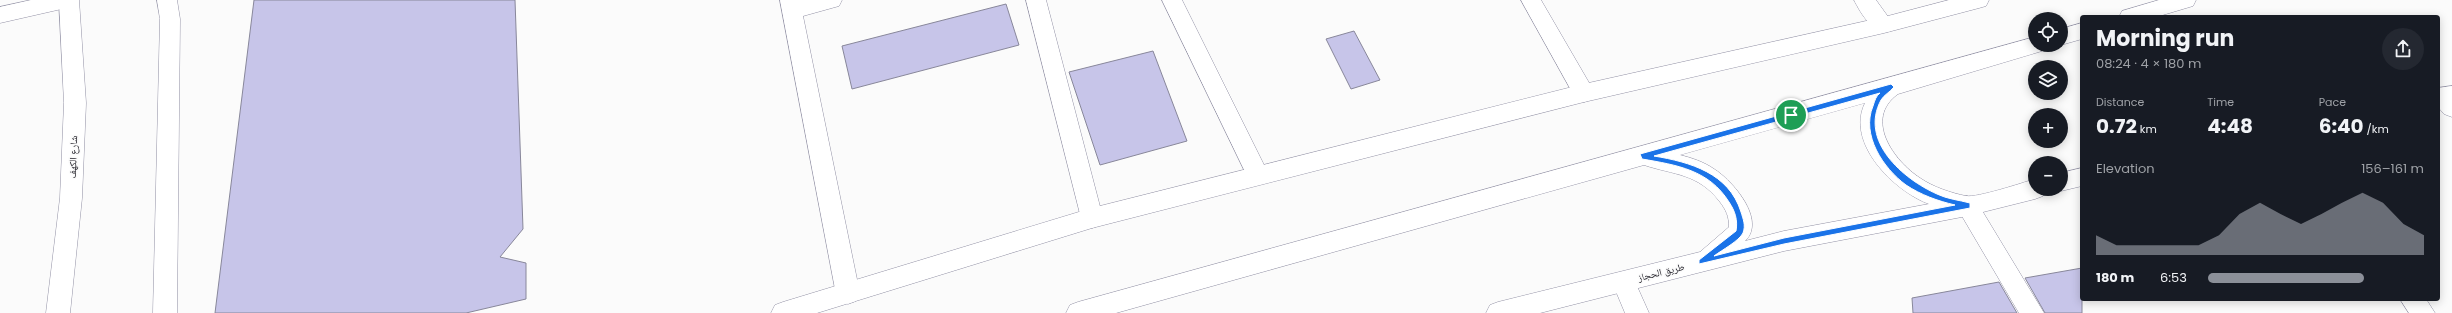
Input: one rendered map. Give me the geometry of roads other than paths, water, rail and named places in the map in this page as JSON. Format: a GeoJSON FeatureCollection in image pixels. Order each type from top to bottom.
{"type":"FeatureCollection","features":[{"type":"Feature","properties":{"kind":"main road"},"geometry":{"type":"LineString","coordinates":[[0,15],[66,0]]}},
{"type":"Feature","properties":{"kind":"main road","name":"شارع الكهف"},"geometry":{"type":"LineString","coordinates":[[58,313],[72,198],[75,103],[69,0]]}},
{"type":"Feature","properties":{"kind":"main road"},"geometry":{"type":"LineString","coordinates":[[165,313],[170,19],[167,0]]}},
{"type":"Feature","properties":{"kind":"main road"},"geometry":{"type":"LineString","coordinates":[[832,0],[791,5],[848,294]]}},
{"type":"Feature","properties":{"kind":"main road"},"geometry":{"type":"LineString","coordinates":[[1036,0],[1092,218]]}},
{"type":"Feature","properties":{"kind":"main road"},"geometry":{"type":"LineString","coordinates":[[1172,0],[1258,175]]}},
{"type":"Feature","properties":{"kind":"main road"},"geometry":{"type":"LineString","coordinates":[[1531,0],[1584,93]]}},
{"type":"Feature","properties":{"kind":"main road"},"geometry":{"type":"LineString","coordinates":[[1864,0],[1884,25]]}},
{"type":"Feature","properties":{"kind":"main road"},"geometry":{"type":"LineString","coordinates":[[783,313],[1092,218],[1584,93],[1884,25],[1979,0]]}},
{"type":"Feature","properties":{"kind":"main road"},"geometry":{"type":"LineString","coordinates":[[2135,15],[2186,0]]}},
{"type":"Feature","properties":{"kind":"main road"},"geometry":{"type":"LineString","coordinates":[[2068,35],[2080,32]]}},
{"type":"Feature","properties":{"kind":"main road"},"geometry":{"type":"LineString","coordinates":[[1078,313],[1891,87],[2028,46]]}},
{"type":"Feature","properties":{"kind":"main road"},"geometry":{"type":"LineString","coordinates":[[1891,87],[1879,97],[1872,117],[1875,140],[1888,162],[1909,183],[1937,198],[1967,206],[2032,313]]}},
{"type":"Feature","properties":{"kind":"main road"},"geometry":{"type":"LineString","coordinates":[[1642,156],[1680,163],[1698,169],[1714,179],[1727,192],[1736,207],[1741,223],[1739,232],[1701,262]]}},
{"type":"Feature","properties":{"kind":"main road"},"geometry":{"type":"LineString","coordinates":[[2068,180],[2080,177]]}},
{"type":"Feature","properties":{"kind":"main road","name":"طريق الحجاز"},"geometry":{"type":"LineString","coordinates":[[1498,313],[1784,241],[1967,206],[2028,191]]}},
{"type":"Feature","properties":{"kind":"main road"},"geometry":{"type":"LineString","coordinates":[[1624,282],[1637,313]]}},
{"type":"Feature","properties":{"kind":"main road"},"geometry":{"type":"LineString","coordinates":[[2414,301],[2423,313]]}}]}
